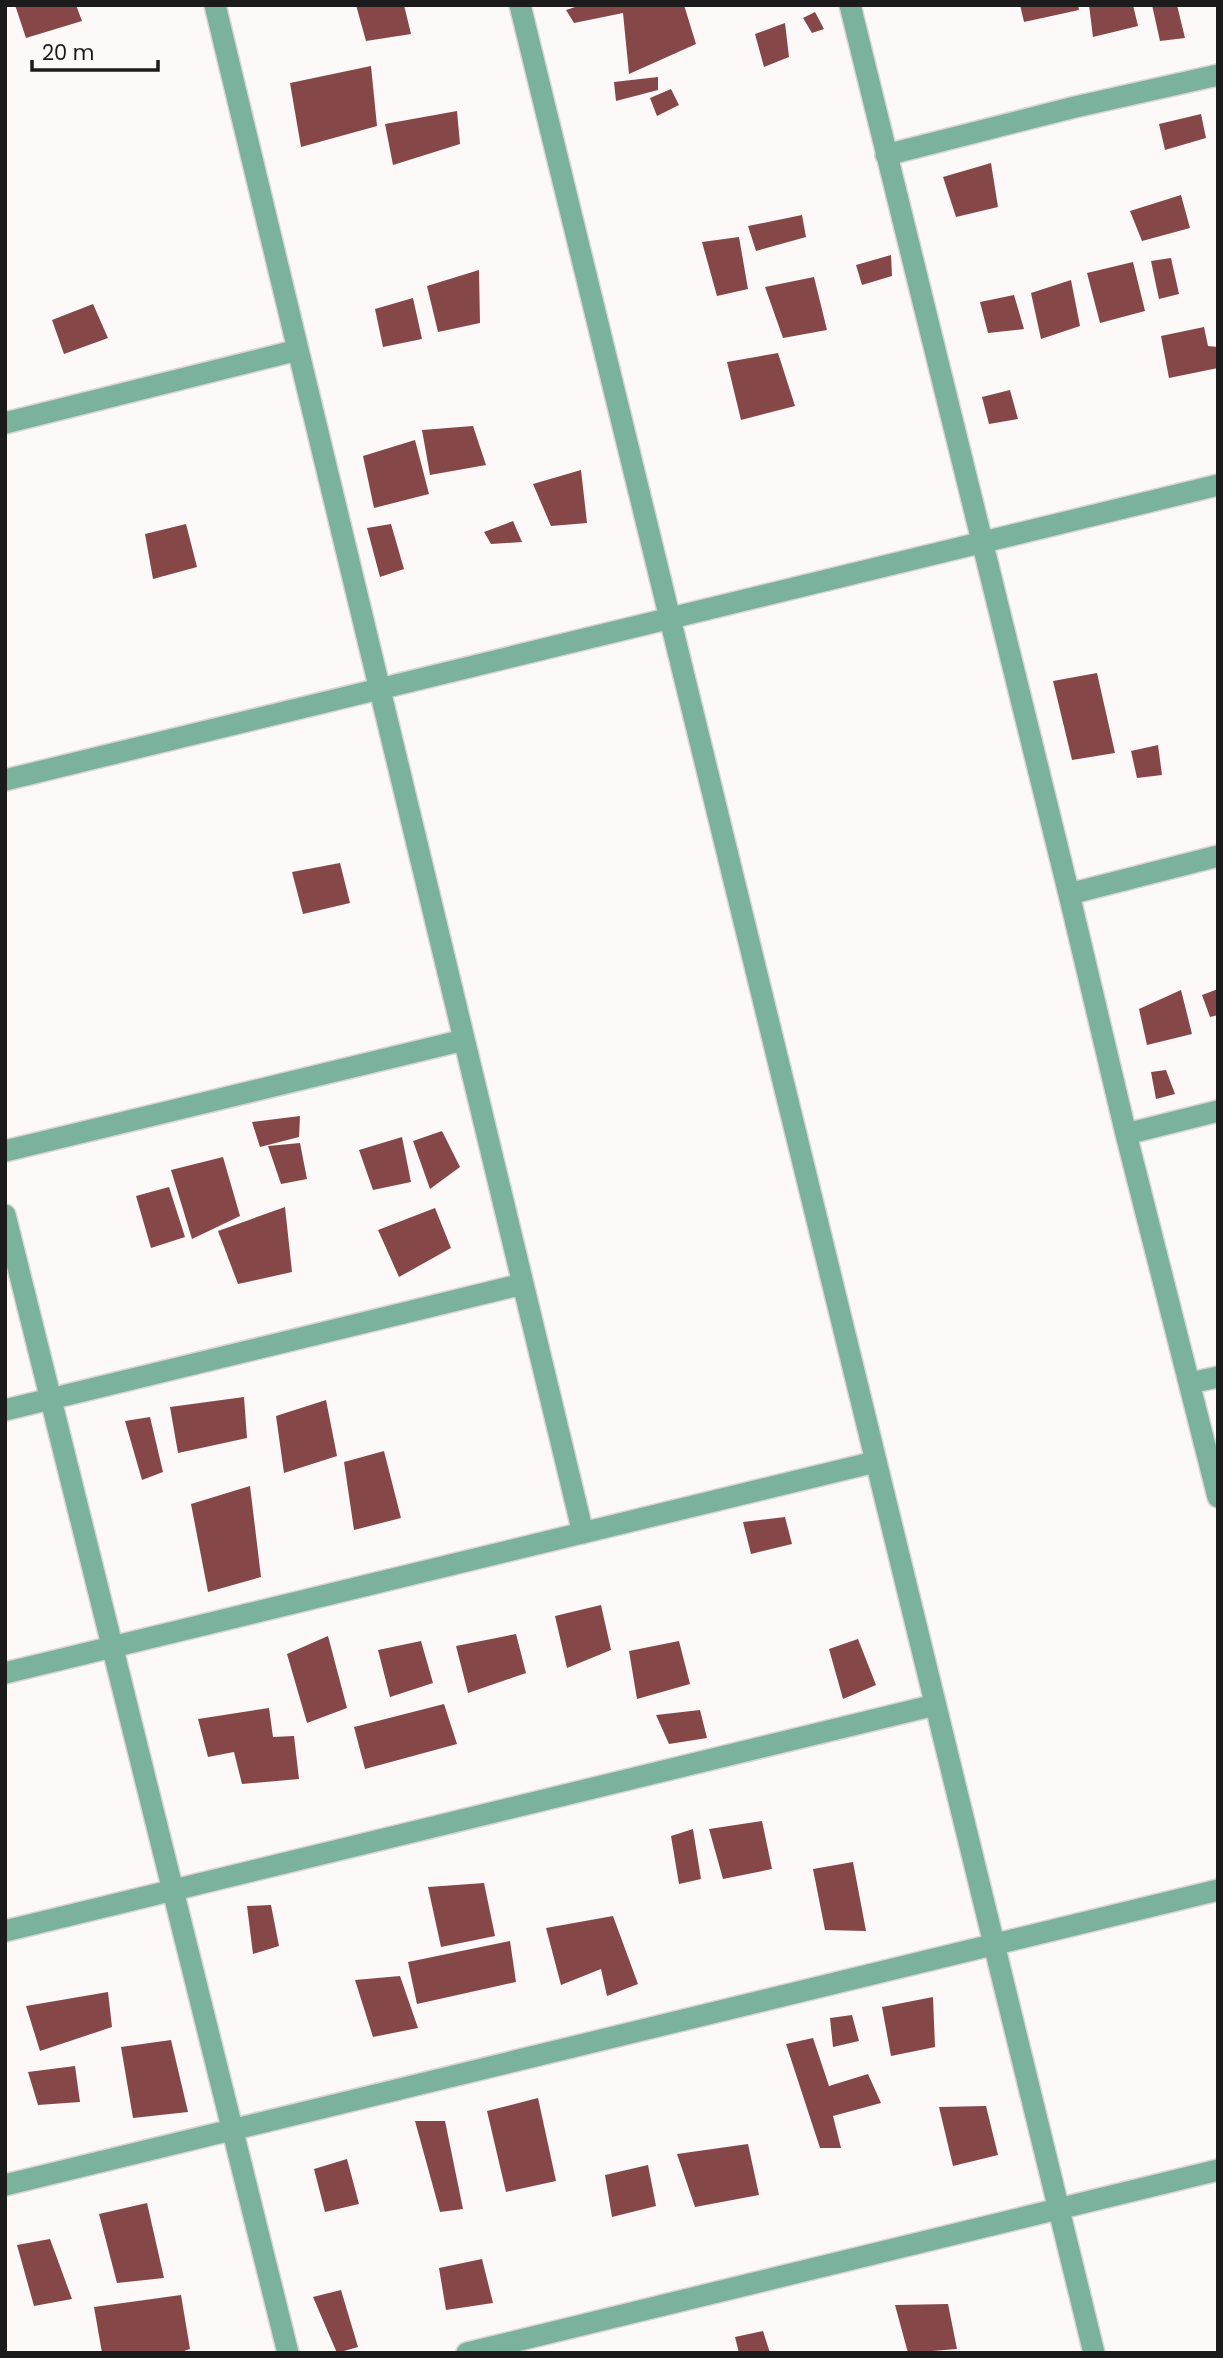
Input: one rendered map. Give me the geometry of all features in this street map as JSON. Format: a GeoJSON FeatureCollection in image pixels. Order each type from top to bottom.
{"type":"FeatureCollection","features":[{"type":"Feature","properties":{"kind":"street"},"geometry":{"type":"LineString","coordinates":[[215,5],[583,1533]]}},
{"type":"Feature","properties":{"kind":"street"},"geometry":{"type":"LineString","coordinates":[[520,5],[1094,2353]]}},
{"type":"Feature","properties":{"kind":"street"},"geometry":{"type":"LineString","coordinates":[[850,5],[1126,1134],[1218,1497]]}},
{"type":"Feature","properties":{"kind":"street"},"geometry":{"type":"LineString","coordinates":[[886,155],[1075,107],[1218,75]]}},
{"type":"Feature","properties":{"kind":"street"},"geometry":{"type":"LineString","coordinates":[[5,424],[298,350]]}},
{"type":"Feature","properties":{"kind":"street"},"geometry":{"type":"LineString","coordinates":[[5,780],[1218,485]]}},
{"type":"Feature","properties":{"kind":"street"},"geometry":{"type":"LineString","coordinates":[[1069,894],[1218,856]]}},
{"type":"Feature","properties":{"kind":"street"},"geometry":{"type":"LineString","coordinates":[[5,1151],[464,1040]]}},
{"type":"Feature","properties":{"kind":"street"},"geometry":{"type":"LineString","coordinates":[[1126,1134],[1218,1111]]}},
{"type":"Feature","properties":{"kind":"street"},"geometry":{"type":"LineString","coordinates":[[5,1215],[288,2353]]}},
{"type":"Feature","properties":{"kind":"street"},"geometry":{"type":"LineString","coordinates":[[5,1410],[523,1284]]}},
{"type":"Feature","properties":{"kind":"street"},"geometry":{"type":"LineString","coordinates":[[1190,1383],[1218,1377]]}},
{"type":"Feature","properties":{"kind":"street"},"geometry":{"type":"LineString","coordinates":[[5,1673],[875,1462]]}},
{"type":"Feature","properties":{"kind":"street"},"geometry":{"type":"LineString","coordinates":[[5,1931],[935,1705]]}},
{"type":"Feature","properties":{"kind":"street"},"geometry":{"type":"LineString","coordinates":[[5,2185],[1218,1890]]}},
{"type":"Feature","properties":{"kind":"street"},"geometry":{"type":"LineString","coordinates":[[467,2353],[1218,2170]]}},
{"type":"Feature","properties":{"kind":"building"},"geometry":{"type":"Polygon","coordinates":[[[15,5],[76,5],[82,21],[26,38],[15,5]]]}},
{"type":"Feature","properties":{"kind":"building"},"geometry":{"type":"Polygon","coordinates":[[[356,5],[404,5],[411,34],[366,41],[356,5]]]}},
{"type":"Feature","properties":{"kind":"building"},"geometry":{"type":"Polygon","coordinates":[[[581,5],[684,5],[696,44],[629,74],[623,13],[574,23],[566,10],[581,5]]]}},
{"type":"Feature","properties":{"kind":"building"},"geometry":{"type":"Polygon","coordinates":[[[1020,5],[1078,5],[1079,10],[1024,22],[1020,5]]]}},
{"type":"Feature","properties":{"kind":"building"},"geometry":{"type":"Polygon","coordinates":[[[1089,5],[1133,5],[1138,26],[1093,37],[1089,5]]]}},
{"type":"Feature","properties":{"kind":"building"},"geometry":{"type":"Polygon","coordinates":[[[1152,5],[1177,5],[1185,38],[1160,41],[1152,5]]]}},
{"type":"Feature","properties":{"kind":"building"},"geometry":{"type":"Polygon","coordinates":[[[815,12],[824,29],[812,33],[803,18],[815,12]]]}},
{"type":"Feature","properties":{"kind":"building"},"geometry":{"type":"Polygon","coordinates":[[[785,23],[789,57],[764,67],[755,34],[785,23]]]}},
{"type":"Feature","properties":{"kind":"building"},"geometry":{"type":"Polygon","coordinates":[[[371,66],[377,126],[301,147],[290,83],[371,66]]]}},
{"type":"Feature","properties":{"kind":"building"},"geometry":{"type":"Polygon","coordinates":[[[658,77],[658,90],[616,101],[614,82],[658,77]]]}},
{"type":"Feature","properties":{"kind":"building"},"geometry":{"type":"Polygon","coordinates":[[[671,89],[679,105],[657,116],[650,98],[671,89]]]}},
{"type":"Feature","properties":{"kind":"building"},"geometry":{"type":"Polygon","coordinates":[[[457,111],[460,144],[393,165],[385,124],[457,111]]]}},
{"type":"Feature","properties":{"kind":"building"},"geometry":{"type":"Polygon","coordinates":[[[1201,114],[1206,138],[1165,150],[1159,124],[1201,114]]]}},
{"type":"Feature","properties":{"kind":"building"},"geometry":{"type":"Polygon","coordinates":[[[991,163],[998,207],[956,217],[943,177],[991,163]]]}},
{"type":"Feature","properties":{"kind":"building"},"geometry":{"type":"Polygon","coordinates":[[[1181,195],[1190,228],[1142,241],[1130,211],[1181,195]]]}},
{"type":"Feature","properties":{"kind":"building"},"geometry":{"type":"Polygon","coordinates":[[[802,215],[806,237],[756,251],[748,226],[802,215]]]}},
{"type":"Feature","properties":{"kind":"building"},"geometry":{"type":"Polygon","coordinates":[[[739,237],[748,289],[717,296],[702,242],[739,237]]]}},
{"type":"Feature","properties":{"kind":"building"},"geometry":{"type":"Polygon","coordinates":[[[891,255],[892,276],[862,285],[856,265],[891,255]]]}},
{"type":"Feature","properties":{"kind":"building"},"geometry":{"type":"Polygon","coordinates":[[[1171,258],[1179,294],[1159,299],[1151,261],[1171,258]]]}},
{"type":"Feature","properties":{"kind":"building"},"geometry":{"type":"Polygon","coordinates":[[[1133,262],[1145,311],[1100,323],[1087,273],[1133,262]]]}},
{"type":"Feature","properties":{"kind":"building"},"geometry":{"type":"Polygon","coordinates":[[[479,270],[480,323],[438,332],[427,286],[479,270]]]}},
{"type":"Feature","properties":{"kind":"building"},"geometry":{"type":"Polygon","coordinates":[[[814,277],[827,330],[783,338],[765,287],[814,277]]]}},
{"type":"Feature","properties":{"kind":"building"},"geometry":{"type":"Polygon","coordinates":[[[1071,280],[1080,326],[1041,339],[1031,293],[1071,280]]]}},
{"type":"Feature","properties":{"kind":"building"},"geometry":{"type":"Polygon","coordinates":[[[1014,295],[1024,329],[988,333],[980,302],[1014,295]]]}},
{"type":"Feature","properties":{"kind":"building"},"geometry":{"type":"Polygon","coordinates":[[[413,298],[422,339],[383,347],[375,309],[413,298]]]}},
{"type":"Feature","properties":{"kind":"building"},"geometry":{"type":"Polygon","coordinates":[[[93,304],[108,338],[64,354],[52,320],[93,304]]]}},
{"type":"Feature","properties":{"kind":"building"},"geometry":{"type":"Polygon","coordinates":[[[1204,327],[1208,346],[1218,347],[1218,368],[1169,378],[1161,336],[1204,327]]]}},
{"type":"Feature","properties":{"kind":"building"},"geometry":{"type":"Polygon","coordinates":[[[778,353],[795,406],[741,420],[727,362],[778,353]]]}},
{"type":"Feature","properties":{"kind":"building"},"geometry":{"type":"Polygon","coordinates":[[[1010,390],[1018,419],[989,424],[982,397],[1010,390]]]}},
{"type":"Feature","properties":{"kind":"building"},"geometry":{"type":"Polygon","coordinates":[[[473,426],[486,465],[430,475],[422,430],[473,426]]]}},
{"type":"Feature","properties":{"kind":"building"},"geometry":{"type":"Polygon","coordinates":[[[415,440],[429,494],[374,508],[363,456],[415,440]]]}},
{"type":"Feature","properties":{"kind":"building"},"geometry":{"type":"Polygon","coordinates":[[[581,470],[587,523],[551,526],[533,484],[581,470]]]}},
{"type":"Feature","properties":{"kind":"building"},"geometry":{"type":"Polygon","coordinates":[[[513,521],[522,542],[491,544],[484,532],[513,521]]]}},
{"type":"Feature","properties":{"kind":"building"},"geometry":{"type":"Polygon","coordinates":[[[186,524],[197,567],[153,579],[145,534],[186,524]]]}},
{"type":"Feature","properties":{"kind":"building"},"geometry":{"type":"Polygon","coordinates":[[[391,524],[404,569],[380,577],[367,528],[391,524]]]}},
{"type":"Feature","properties":{"kind":"building"},"geometry":{"type":"Polygon","coordinates":[[[1097,673],[1115,753],[1072,760],[1053,681],[1097,673]]]}},
{"type":"Feature","properties":{"kind":"building"},"geometry":{"type":"Polygon","coordinates":[[[1158,745],[1162,775],[1137,778],[1131,751],[1158,745]]]}},
{"type":"Feature","properties":{"kind":"building"},"geometry":{"type":"Polygon","coordinates":[[[340,863],[350,903],[303,914],[292,872],[340,863]]]}},
{"type":"Feature","properties":{"kind":"building"},"geometry":{"type":"Polygon","coordinates":[[[1218,989],[1218,1015],[1210,1017],[1202,995],[1218,989]]]}},
{"type":"Feature","properties":{"kind":"building"},"geometry":{"type":"Polygon","coordinates":[[[1181,990],[1192,1034],[1147,1045],[1139,1009],[1181,990]]]}},
{"type":"Feature","properties":{"kind":"building"},"geometry":{"type":"Polygon","coordinates":[[[1166,1070],[1175,1094],[1156,1099],[1151,1072],[1166,1070]]]}},
{"type":"Feature","properties":{"kind":"building"},"geometry":{"type":"Polygon","coordinates":[[[300,1116],[299,1137],[260,1147],[252,1122],[300,1116]]]}},
{"type":"Feature","properties":{"kind":"building"},"geometry":{"type":"Polygon","coordinates":[[[442,1131],[460,1167],[430,1189],[413,1141],[442,1131]]]}},
{"type":"Feature","properties":{"kind":"building"},"geometry":{"type":"Polygon","coordinates":[[[402,1137],[411,1182],[373,1190],[359,1150],[402,1137]]]}},
{"type":"Feature","properties":{"kind":"building"},"geometry":{"type":"Polygon","coordinates":[[[300,1143],[307,1179],[281,1184],[268,1146],[300,1143]]]}},
{"type":"Feature","properties":{"kind":"building"},"geometry":{"type":"Polygon","coordinates":[[[223,1157],[240,1216],[192,1239],[171,1170],[223,1157]]]}},
{"type":"Feature","properties":{"kind":"building"},"geometry":{"type":"Polygon","coordinates":[[[169,1187],[185,1237],[151,1248],[136,1196],[169,1187]]]}},
{"type":"Feature","properties":{"kind":"building"},"geometry":{"type":"Polygon","coordinates":[[[285,1207],[292,1272],[238,1284],[218,1231],[285,1207]]]}},
{"type":"Feature","properties":{"kind":"building"},"geometry":{"type":"Polygon","coordinates":[[[435,1208],[451,1248],[399,1277],[378,1230],[435,1208]]]}},
{"type":"Feature","properties":{"kind":"building"},"geometry":{"type":"Polygon","coordinates":[[[244,1397],[247,1438],[178,1453],[170,1407],[244,1397]]]}},
{"type":"Feature","properties":{"kind":"building"},"geometry":{"type":"Polygon","coordinates":[[[326,1400],[337,1456],[284,1473],[276,1416],[326,1400]]]}},
{"type":"Feature","properties":{"kind":"building"},"geometry":{"type":"Polygon","coordinates":[[[150,1417],[163,1472],[142,1480],[125,1421],[150,1417]]]}},
{"type":"Feature","properties":{"kind":"building"},"geometry":{"type":"Polygon","coordinates":[[[384,1451],[401,1518],[354,1530],[344,1462],[384,1451]]]}},
{"type":"Feature","properties":{"kind":"building"},"geometry":{"type":"Polygon","coordinates":[[[250,1486],[261,1577],[208,1592],[191,1504],[250,1486]]]}},
{"type":"Feature","properties":{"kind":"building"},"geometry":{"type":"Polygon","coordinates":[[[785,1517],[792,1544],[751,1554],[743,1522],[785,1517]]]}},
{"type":"Feature","properties":{"kind":"building"},"geometry":{"type":"Polygon","coordinates":[[[601,1605],[611,1650],[567,1668],[555,1616],[601,1605]]]}},
{"type":"Feature","properties":{"kind":"building"},"geometry":{"type":"Polygon","coordinates":[[[516,1634],[526,1673],[468,1693],[456,1646],[516,1634]]]}},
{"type":"Feature","properties":{"kind":"building"},"geometry":{"type":"Polygon","coordinates":[[[328,1636],[347,1708],[307,1723],[287,1654],[328,1636]]]}},
{"type":"Feature","properties":{"kind":"building"},"geometry":{"type":"Polygon","coordinates":[[[858,1639],[876,1685],[843,1699],[829,1649],[858,1639]]]}},
{"type":"Feature","properties":{"kind":"building"},"geometry":{"type":"Polygon","coordinates":[[[421,1641],[433,1683],[390,1697],[378,1650],[421,1641]]]}},
{"type":"Feature","properties":{"kind":"building"},"geometry":{"type":"Polygon","coordinates":[[[679,1641],[690,1684],[637,1699],[629,1651],[679,1641]]]}},
{"type":"Feature","properties":{"kind":"building"},"geometry":{"type":"Polygon","coordinates":[[[444,1704],[457,1744],[365,1769],[354,1727],[444,1704]]]}},
{"type":"Feature","properties":{"kind":"building"},"geometry":{"type":"Polygon","coordinates":[[[269,1708],[273,1737],[294,1736],[299,1779],[242,1784],[234,1752],[208,1757],[198,1719],[269,1708]]]}},
{"type":"Feature","properties":{"kind":"building"},"geometry":{"type":"Polygon","coordinates":[[[700,1710],[707,1738],[669,1744],[656,1715],[700,1710]]]}},
{"type":"Feature","properties":{"kind":"building"},"geometry":{"type":"Polygon","coordinates":[[[762,1821],[772,1869],[723,1879],[709,1829],[762,1821]]]}},
{"type":"Feature","properties":{"kind":"building"},"geometry":{"type":"Polygon","coordinates":[[[693,1829],[701,1879],[679,1884],[671,1836],[693,1829]]]}},
{"type":"Feature","properties":{"kind":"building"},"geometry":{"type":"Polygon","coordinates":[[[853,1862],[866,1931],[825,1930],[813,1869],[853,1862]]]}},
{"type":"Feature","properties":{"kind":"building"},"geometry":{"type":"Polygon","coordinates":[[[484,1883],[495,1936],[441,1947],[428,1887],[484,1883]]]}},
{"type":"Feature","properties":{"kind":"building"},"geometry":{"type":"Polygon","coordinates":[[[271,1905],[279,1946],[253,1954],[247,1906],[271,1905]]]}},
{"type":"Feature","properties":{"kind":"building"},"geometry":{"type":"Polygon","coordinates":[[[613,1916],[638,1984],[607,1996],[601,1969],[561,1985],[546,1928],[613,1916]]]}},
{"type":"Feature","properties":{"kind":"building"},"geometry":{"type":"Polygon","coordinates":[[[510,1941],[516,1982],[417,2004],[408,1962],[510,1941]]]}},
{"type":"Feature","properties":{"kind":"building"},"geometry":{"type":"Polygon","coordinates":[[[400,1976],[418,2028],[373,2037],[355,1980],[400,1976]]]}},
{"type":"Feature","properties":{"kind":"building"},"geometry":{"type":"Polygon","coordinates":[[[108,1992],[112,2027],[40,2051],[26,2006],[108,1992]]]}},
{"type":"Feature","properties":{"kind":"building"},"geometry":{"type":"Polygon","coordinates":[[[933,1997],[935,2047],[891,2056],[882,2007],[933,1997]]]}},
{"type":"Feature","properties":{"kind":"building"},"geometry":{"type":"Polygon","coordinates":[[[852,2015],[859,2041],[833,2047],[830,2018],[852,2015]]]}},
{"type":"Feature","properties":{"kind":"building"},"geometry":{"type":"Polygon","coordinates":[[[813,2038],[829,2086],[868,2074],[881,2103],[833,2116],[841,2148],[820,2148],[786,2044],[813,2038]]]}},
{"type":"Feature","properties":{"kind":"building"},"geometry":{"type":"Polygon","coordinates":[[[171,2040],[188,2112],[133,2118],[121,2047],[171,2040]]]}},
{"type":"Feature","properties":{"kind":"building"},"geometry":{"type":"Polygon","coordinates":[[[75,2066],[80,2102],[38,2105],[28,2072],[75,2066]]]}},
{"type":"Feature","properties":{"kind":"building"},"geometry":{"type":"Polygon","coordinates":[[[538,2098],[556,2181],[506,2192],[487,2111],[538,2098]]]}},
{"type":"Feature","properties":{"kind":"building"},"geometry":{"type":"Polygon","coordinates":[[[986,2106],[998,2155],[953,2166],[939,2107],[986,2106]]]}},
{"type":"Feature","properties":{"kind":"building"},"geometry":{"type":"Polygon","coordinates":[[[415,2121],[445,2121],[463,2209],[440,2212],[415,2121]]]}},
{"type":"Feature","properties":{"kind":"building"},"geometry":{"type":"Polygon","coordinates":[[[748,2144],[759,2195],[695,2207],[677,2154],[748,2144]]]}},
{"type":"Feature","properties":{"kind":"building"},"geometry":{"type":"Polygon","coordinates":[[[347,2159],[359,2204],[325,2212],[314,2169],[347,2159]]]}},
{"type":"Feature","properties":{"kind":"building"},"geometry":{"type":"Polygon","coordinates":[[[648,2165],[656,2206],[612,2217],[605,2175],[648,2165]]]}},
{"type":"Feature","properties":{"kind":"building"},"geometry":{"type":"Polygon","coordinates":[[[147,2203],[164,2278],[117,2283],[99,2214],[147,2203]]]}},
{"type":"Feature","properties":{"kind":"building"},"geometry":{"type":"Polygon","coordinates":[[[50,2239],[72,2299],[34,2306],[17,2245],[50,2239]]]}},
{"type":"Feature","properties":{"kind":"building"},"geometry":{"type":"Polygon","coordinates":[[[482,2259],[493,2303],[446,2310],[439,2268],[482,2259]]]}},
{"type":"Feature","properties":{"kind":"building"},"geometry":{"type":"Polygon","coordinates":[[[341,2290],[358,2347],[337,2353],[313,2297],[341,2290]]]}},
{"type":"Feature","properties":{"kind":"building"},"geometry":{"type":"Polygon","coordinates":[[[181,2295],[190,2349],[178,2353],[102,2353],[94,2307],[181,2295]]]}},
{"type":"Feature","properties":{"kind":"building"},"geometry":{"type":"Polygon","coordinates":[[[948,2304],[957,2349],[908,2353],[895,2305],[948,2304]]]}},
{"type":"Feature","properties":{"kind":"building"},"geometry":{"type":"Polygon","coordinates":[[[763,2331],[770,2353],[739,2353],[735,2337],[763,2331]]]}}]}
